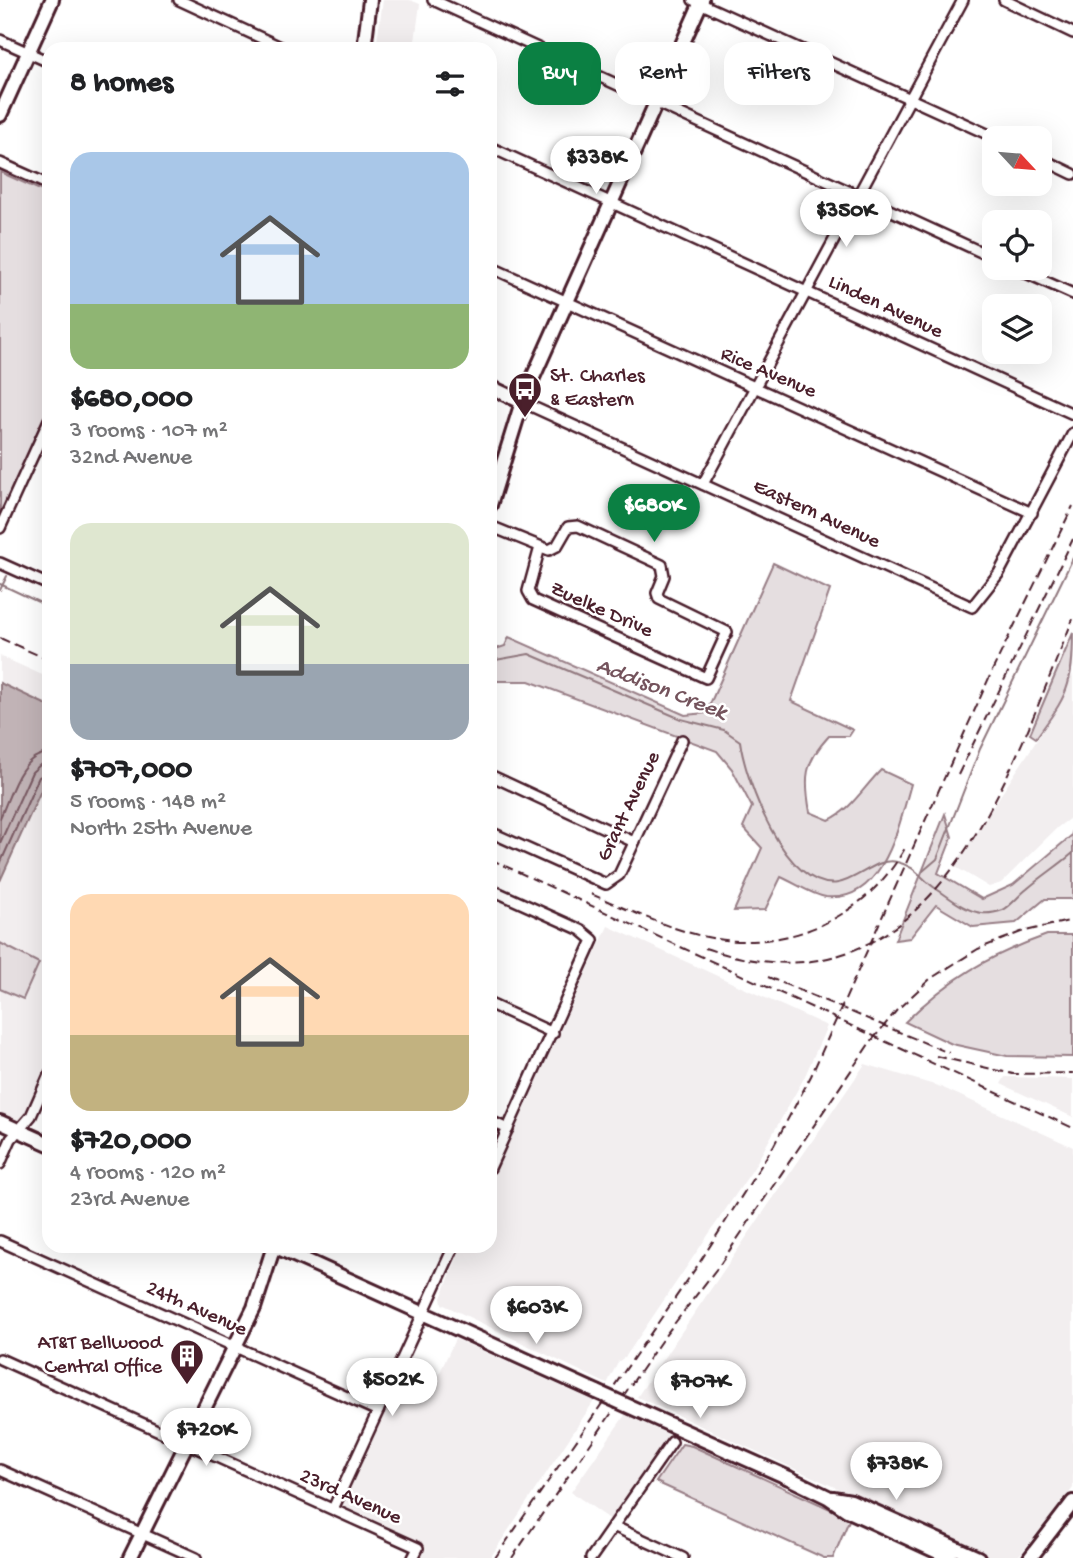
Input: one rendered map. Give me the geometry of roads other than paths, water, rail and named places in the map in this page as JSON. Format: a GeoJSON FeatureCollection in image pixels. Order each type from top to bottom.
{"type":"FeatureCollection","features":[{"type":"Feature","properties":{"kind":"main road"},"geometry":{"type":"LineString","coordinates":[[0,115],[52,0]]}},
{"type":"Feature","properties":{"kind":"main road"},"geometry":{"type":"LineString","coordinates":[[365,42],[370,0]]}},
{"type":"Feature","properties":{"kind":"main road"},"geometry":{"type":"LineString","coordinates":[[682,42],[699,1]]}},
{"type":"Feature","properties":{"kind":"main road"},"geometry":{"type":"LineString","coordinates":[[497,481],[522,402],[655,105]]}},
{"type":"Feature","properties":{"kind":"main road","name":"Eastern Avenue"},"geometry":{"type":"LineString","coordinates":[[497,390],[522,402]]}},
{"type":"Feature","properties":{"kind":"main road"},"geometry":{"type":"LineString","coordinates":[[0,1122],[42,1141]]}},
{"type":"Feature","properties":{"kind":"main road"},"geometry":{"type":"LineString","coordinates":[[130,1558],[259,1294],[272,1253]]}},
{"type":"Feature","properties":{"kind":"main road"},"geometry":{"type":"LineString","coordinates":[[289,1253],[789,1478],[828,1497],[847,1510],[951,1558]]}},
{"type":"Feature","properties":{"kind":"main road"},"geometry":{"type":"LineString","coordinates":[[828,1497],[851,1501],[978,1558]]}},
{"type":"Feature","properties":{"kind":"main road"},"geometry":{"type":"LineString","coordinates":[[1030,1558],[1073,1502]]}},
{"type":"Feature","properties":{"kind":"street"},"geometry":{"type":"LineString","coordinates":[[179,0],[270,42]]}},
{"type":"Feature","properties":{"kind":"street"},"geometry":{"type":"LineString","coordinates":[[433,0],[615,84]]}},
{"type":"Feature","properties":{"kind":"street"},"geometry":{"type":"LineString","coordinates":[[1003,0],[1073,33]]}},
{"type":"Feature","properties":{"kind":"street"},"geometry":{"type":"LineString","coordinates":[[699,1],[982,132]]}},
{"type":"Feature","properties":{"kind":"street"},"geometry":{"type":"LineString","coordinates":[[703,484],[911,99],[960,1]]}},
{"type":"Feature","properties":{"kind":"street"},"geometry":{"type":"LineString","coordinates":[[0,40],[42,59]]}},
{"type":"Feature","properties":{"kind":"street"},"geometry":{"type":"LineString","coordinates":[[660,105],[982,252]]}},
{"type":"Feature","properties":{"kind":"street","name":"Linden Avenue"},"geometry":{"type":"LineString","coordinates":[[497,150],[1073,414]]}},
{"type":"Feature","properties":{"kind":"street"},"geometry":{"type":"LineString","coordinates":[[0,163],[42,182]]}},
{"type":"Feature","properties":{"kind":"street"},"geometry":{"type":"LineString","coordinates":[[1052,164],[1073,174]]}},
{"type":"Feature","properties":{"kind":"street","name":"Rice Avenue"},"geometry":{"type":"LineString","coordinates":[[497,270],[754,389],[766,390],[1031,513]]}},
{"type":"Feature","properties":{"kind":"street"},"geometry":{"type":"LineString","coordinates":[[1042,280],[1073,294]]}},
{"type":"Feature","properties":{"kind":"street","name":"Eastern Avenue"},"geometry":{"type":"LineString","coordinates":[[522,402],[972,607],[999,573],[1031,513]]}},
{"type":"Feature","properties":{"kind":"street"},"geometry":{"type":"LineString","coordinates":[[1031,513],[1073,433]]}},
{"type":"Feature","properties":{"kind":"street"},"geometry":{"type":"LineString","coordinates":[[0,527],[42,435]]}},
{"type":"Feature","properties":{"kind":"street","name":"Zuelke Drive"},"geometry":{"type":"LineString","coordinates":[[578,526],[662,565],[664,576],[657,593],[660,599],[727,632],[706,678],[533,600],[528,591],[540,547],[554,548],[568,527],[578,526]]}},
{"type":"Feature","properties":{"kind":"street"},"geometry":{"type":"LineString","coordinates":[[497,529],[540,547]]}},
{"type":"Feature","properties":{"kind":"street"},"geometry":{"type":"LineString","coordinates":[[0,563],[42,582]]}},
{"type":"Feature","properties":{"kind":"street","name":"Grant Avenue"},"geometry":{"type":"LineString","coordinates":[[497,835],[606,884],[619,875],[682,740]]}},
{"type":"Feature","properties":{"kind":"street"},"geometry":{"type":"LineString","coordinates":[[497,778],[634,842]]}},
{"type":"Feature","properties":{"kind":"street"},"geometry":{"type":"LineString","coordinates":[[497,891],[593,937],[553,1033],[497,1153]]}},
{"type":"Feature","properties":{"kind":"street"},"geometry":{"type":"LineString","coordinates":[[497,1007],[553,1033]]}},
{"type":"Feature","properties":{"kind":"street"},"geometry":{"type":"LineString","coordinates":[[0,1164],[19,1130],[31,1116],[42,1091]]}},
{"type":"Feature","properties":{"kind":"street"},"geometry":{"type":"LineString","coordinates":[[497,1124],[508,1129]]}},
{"type":"Feature","properties":{"kind":"street","name":"24th Avenue"},"geometry":{"type":"LineString","coordinates":[[0,1241],[378,1411]]}},
{"type":"Feature","properties":{"kind":"street"},"geometry":{"type":"LineString","coordinates":[[333,1509],[451,1253]]}},
{"type":"Feature","properties":{"kind":"street","name":"23rd Avenue"},"geometry":{"type":"LineString","coordinates":[[0,1359],[418,1548],[413,1558]]}},
{"type":"Feature","properties":{"kind":"street"},"geometry":{"type":"LineString","coordinates":[[591,1558],[671,1442]]}},
{"type":"Feature","properties":{"kind":"street"},"geometry":{"type":"LineString","coordinates":[[0,1469],[196,1558]]}},
{"type":"Feature","properties":{"kind":"street"},"geometry":{"type":"LineString","coordinates":[[613,1526],[683,1558]]}},
{"type":"Feature","properties":{"kind":"water"},"geometry":{"type":"Polygon","coordinates":[[[0,683],[42,703],[42,788],[0,881],[0,683]]]}},
{"type":"Feature","properties":{"kind":"waterway"},"geometry":{"type":"LineString","coordinates":[[923,871],[937,859],[980,749],[1073,558]]}},
{"type":"Feature","properties":{"kind":"waterway","name":"Addison Creek"},"geometry":{"type":"LineString","coordinates":[[0,590],[7,576]]}},
{"type":"Feature","properties":{"kind":"waterway","name":"Addison Creek"},"geometry":{"type":"LineString","coordinates":[[0,584],[42,604]]}},
{"type":"Feature","properties":{"kind":"waterway","name":"Addison Creek"},"geometry":{"type":"LineString","coordinates":[[497,660],[529,654],[681,719],[724,730],[740,741],[750,781],[771,830],[801,870],[819,881],[838,883],[882,863],[897,862],[914,870],[964,907],[976,912],[990,913],[1006,908],[1073,853]]}},
{"type":"Feature","properties":{"kind":"railway"},"geometry":{"type":"LineString","coordinates":[[495,1558],[698,1265],[774,1145],[811,1076],[993,669],[1073,506]]}},
{"type":"Feature","properties":{"kind":"railway"},"geometry":{"type":"LineString","coordinates":[[958,775],[1073,539]]}},
{"type":"Feature","properties":{"kind":"railway"},"geometry":{"type":"LineString","coordinates":[[705,948],[783,963],[849,952],[904,920],[949,873],[987,815],[1019,750],[1073,619]]}},
{"type":"Feature","properties":{"kind":"railway"},"geometry":{"type":"LineString","coordinates":[[0,638],[42,657]]}},
{"type":"Feature","properties":{"kind":"railway"},"geometry":{"type":"LineString","coordinates":[[591,894],[702,936],[732,941],[762,940],[791,935],[818,926],[844,912],[868,895],[888,873],[905,848]]}},
{"type":"Feature","properties":{"kind":"railway"},"geometry":{"type":"LineString","coordinates":[[497,862],[1073,1128]]}},
{"type":"Feature","properties":{"kind":"railway"},"geometry":{"type":"LineString","coordinates":[[512,1558],[661,1341],[721,1263],[869,1044],[897,1010],[930,979],[978,949],[1021,932],[1073,920]]}},
{"type":"Feature","properties":{"kind":"railway"},"geometry":{"type":"LineString","coordinates":[[768,977],[949,1053]]}},
{"type":"Feature","properties":{"kind":"railway"},"geometry":{"type":"LineString","coordinates":[[936,1056],[1013,1074],[1073,1073]]}},
{"type":"Feature","properties":{"kind":"place","name":"St. Charles & Eastern"},"geometry":{"type":"Point","coordinates":[525,419]}},
{"type":"Feature","properties":{"kind":"place","name":"AT&T Bellwood Central Office"},"geometry":{"type":"Point","coordinates":[187,1386]}}]}
